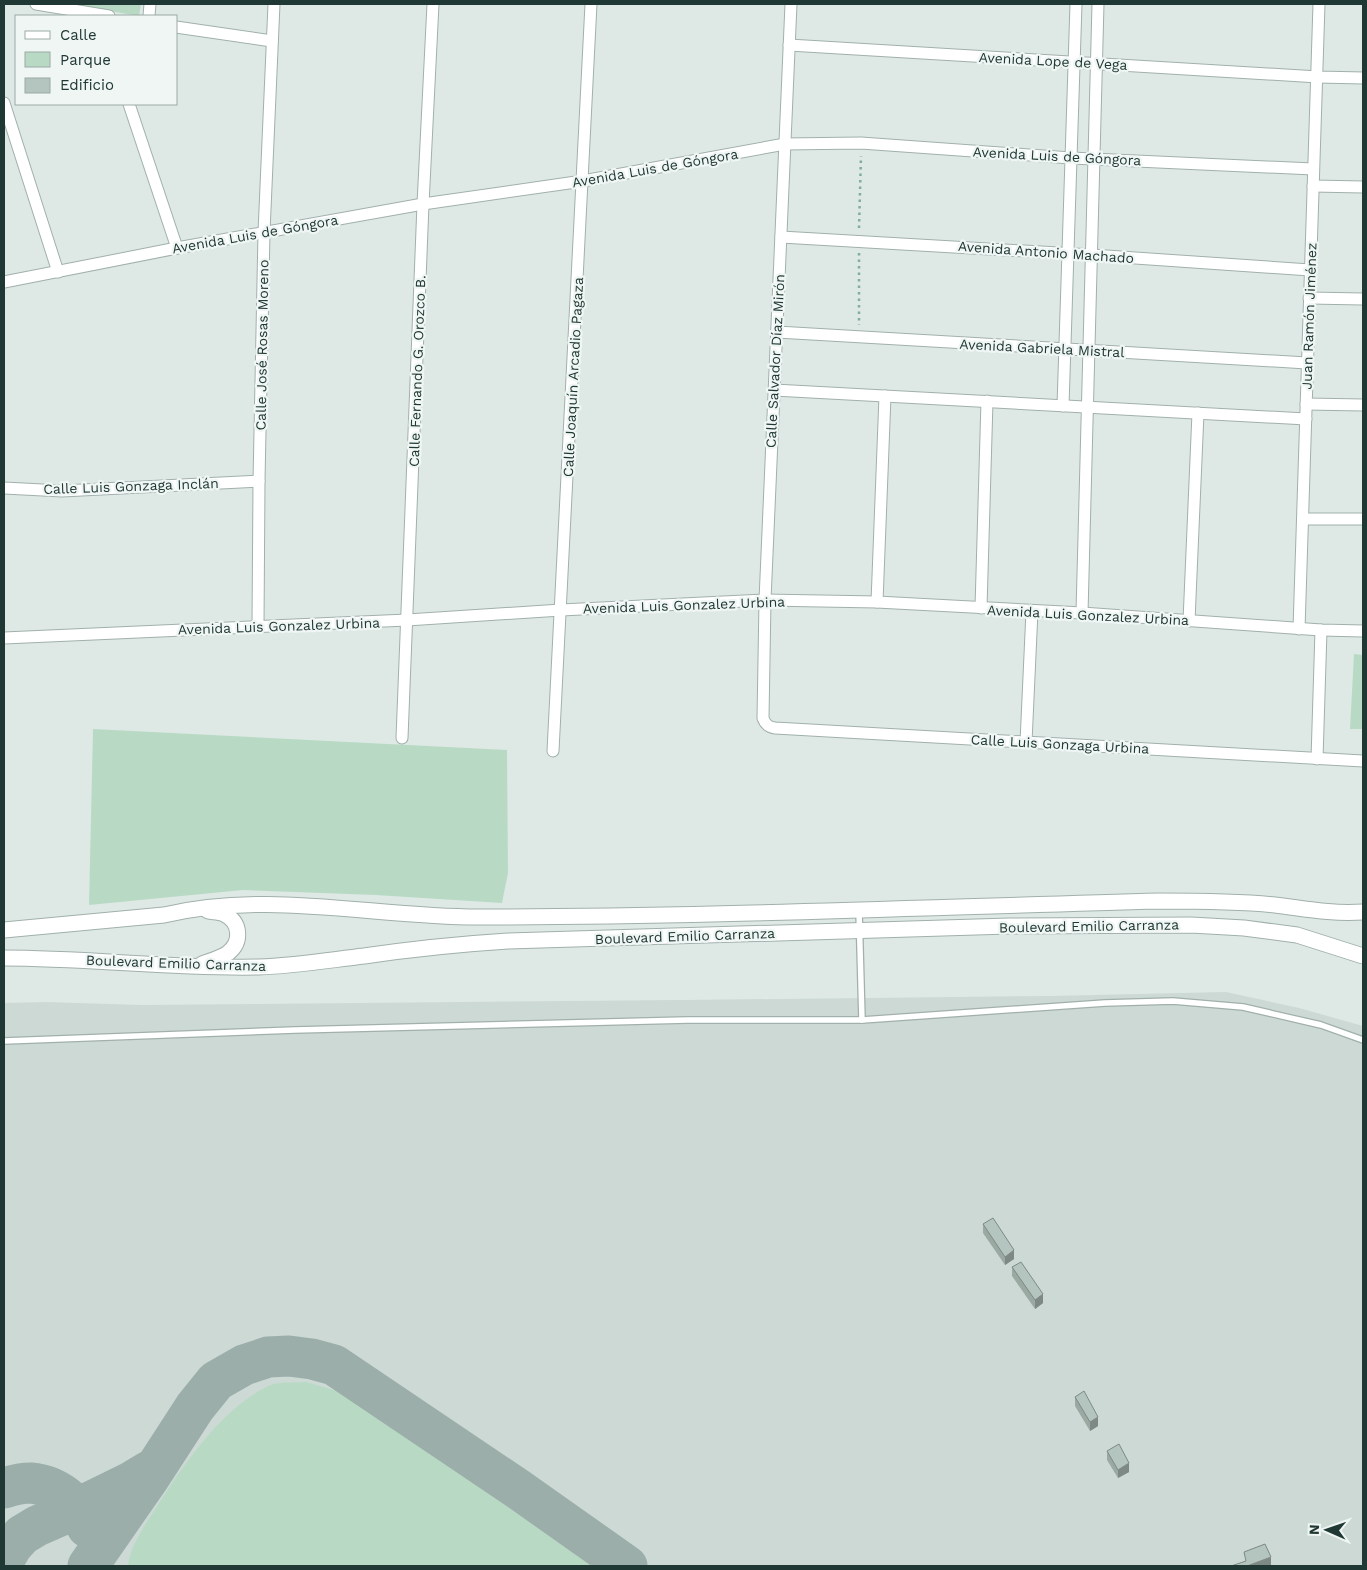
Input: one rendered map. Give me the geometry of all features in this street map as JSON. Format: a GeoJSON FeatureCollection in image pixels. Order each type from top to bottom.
{"type":"FeatureCollection","features":[{"type":"Feature","properties":{"kind":"street"},"geometry":{"type":"LineString","coordinates":[[36,4],[97,15]]}},
{"type":"Feature","properties":{"kind":"street","name":"Calle José Rosas Moreno"},"geometry":{"type":"LineString","coordinates":[[258,626],[258,481],[264,232],[274,4]]}},
{"type":"Feature","properties":{"kind":"street","name":"Calle Fernando G. Orozco B."},"geometry":{"type":"LineString","coordinates":[[402,738],[423,204],[433,4]]}},
{"type":"Feature","properties":{"kind":"street","name":"Calle Joaquín Arcadio Pagaza"},"geometry":{"type":"LineString","coordinates":[[553,751],[591,4]]}},
{"type":"Feature","properties":{"kind":"street","name":"Calle Salvador Díaz Mirón"},"geometry":{"type":"LineString","coordinates":[[762,718],[765,600],[791,4]]}},
{"type":"Feature","properties":{"kind":"street"},"geometry":{"type":"LineString","coordinates":[[1063,406],[1076,4]]}},
{"type":"Feature","properties":{"kind":"street"},"geometry":{"type":"LineString","coordinates":[[1082,613],[1089,407],[1098,4]]}},
{"type":"Feature","properties":{"kind":"street","name":"Juan Ramón Jiménez"},"geometry":{"type":"LineString","coordinates":[[1299,629],[1319,4]]}},
{"type":"Feature","properties":{"kind":"street"},"geometry":{"type":"LineString","coordinates":[[178,27],[272,41]]}},
{"type":"Feature","properties":{"kind":"street","name":"Avenida Lope de Vega"},"geometry":{"type":"LineString","coordinates":[[789,45],[1318,77],[1363,78]]}},
{"type":"Feature","properties":{"kind":"street"},"geometry":{"type":"LineString","coordinates":[[4,103],[58,272]]}},
{"type":"Feature","properties":{"kind":"street"},"geometry":{"type":"LineString","coordinates":[[129,105],[177,248]]}},
{"type":"Feature","properties":{"kind":"street","name":"Avenida Luis de Góngora"},"geometry":{"type":"LineString","coordinates":[[4,282],[264,232],[423,204],[582,181],[785,144],[861,143],[1071,158],[1313,169]]}},
{"type":"Feature","properties":{"kind":"street"},"geometry":{"type":"LineString","coordinates":[[1313,186],[1363,187]]}},
{"type":"Feature","properties":{"kind":"street","name":"Avenida Antonio Machado"},"geometry":{"type":"LineString","coordinates":[[781,237],[1310,270]]}},
{"type":"Feature","properties":{"kind":"street"},"geometry":{"type":"LineString","coordinates":[[1309,298],[1363,299]]}},
{"type":"Feature","properties":{"kind":"street","name":"Avenida Gabriela Mistral"},"geometry":{"type":"LineString","coordinates":[[777,332],[1307,363]]}},
{"type":"Feature","properties":{"kind":"street"},"geometry":{"type":"LineString","coordinates":[[774,390],[1306,419]]}},
{"type":"Feature","properties":{"kind":"street"},"geometry":{"type":"LineString","coordinates":[[877,602],[885,396]]}},
{"type":"Feature","properties":{"kind":"street"},"geometry":{"type":"LineString","coordinates":[[981,608],[987,401]]}},
{"type":"Feature","properties":{"kind":"street"},"geometry":{"type":"LineString","coordinates":[[1306,404],[1363,404]]}},
{"type":"Feature","properties":{"kind":"street"},"geometry":{"type":"LineString","coordinates":[[1189,621],[1198,413]]}},
{"type":"Feature","properties":{"kind":"street","name":"Calle Luis Gonzaga Inclán"},"geometry":{"type":"LineString","coordinates":[[4,488],[62,491],[258,481]]}},
{"type":"Feature","properties":{"kind":"street"},"geometry":{"type":"LineString","coordinates":[[1303,519],[1363,519]]}},
{"type":"Feature","properties":{"kind":"street","name":"Avenida Luis Gonzalez Urbina"},"geometry":{"type":"LineString","coordinates":[[4,638],[407,620],[765,600],[877,602],[1082,613],[1299,629],[1363,631]]}},
{"type":"Feature","properties":{"kind":"street"},"geometry":{"type":"LineString","coordinates":[[1026,742],[1032,611]]}},
{"type":"Feature","properties":{"kind":"street"},"geometry":{"type":"LineString","coordinates":[[1317,759],[1321,630]]}},
{"type":"Feature","properties":{"kind":"street","name":"Calle Luis Gonzaga Urbina"},"geometry":{"type":"LineString","coordinates":[[762,718],[765,724],[775,728],[1363,761]]}},
{"type":"Feature","properties":{"kind":"street","name":"Boulevard Emilio Carranza"},"geometry":{"type":"LineString","coordinates":[[4,930],[164,915],[190,909],[249,906],[351,908],[445,917],[596,917],[1214,901],[1275,905],[1323,913],[1363,912]]}},
{"type":"Feature","properties":{"kind":"street"},"geometry":{"type":"LineString","coordinates":[[190,909],[223,914],[233,920],[238,927],[238,937],[228,953],[199,966]]}},
{"type":"Feature","properties":{"kind":"street","name":"Boulevard Emilio Carranza"},"geometry":{"type":"LineString","coordinates":[[4,958],[260,967],[456,944],[508,940],[1028,926],[1208,926],[1244,928],[1297,935],[1363,956]]}},
{"type":"Feature","properties":{"kind":"lane"},"geometry":{"type":"LineString","coordinates":[[859,909],[862,1020]]}},
{"type":"Feature","properties":{"kind":"lane"},"geometry":{"type":"LineString","coordinates":[[4,1041],[295,1030],[678,1020],[862,1020],[1104,1003],[1173,1001],[1243,1007],[1321,1024],[1363,1040]]}},
{"type":"Feature","properties":{"kind":"shaded area"},"geometry":{"type":"Polygon","coordinates":[[[1226,992],[1299,1008],[1363,1026],[1363,1566],[4,1566],[4,1003],[46,1002],[143,1005],[1050,996],[1226,992]]]}},
{"type":"Feature","properties":{"kind":"green space"},"geometry":{"type":"Polygon","coordinates":[[[68,4],[141,4],[139,15],[68,4]]]}},
{"type":"Feature","properties":{"kind":"green space"},"geometry":{"type":"Polygon","coordinates":[[[1354,654],[1363,655],[1363,729],[1350,729],[1354,654]]]}},
{"type":"Feature","properties":{"kind":"green space"},"geometry":{"type":"Polygon","coordinates":[[[93,729],[507,750],[508,873],[502,903],[376,895],[243,890],[89,905],[93,729]]]}},
{"type":"Feature","properties":{"kind":"green space"},"geometry":{"type":"Polygon","coordinates":[[[306,1382],[340,1392],[427,1442],[604,1566],[128,1566],[135,1543],[147,1521],[178,1474],[219,1423],[251,1396],[272,1384],[306,1382]]]}},
{"type":"Feature","properties":{"kind":"building"},"geometry":{"type":"Polygon","coordinates":[[[993,1218],[1014,1250],[1005,1257],[983,1224],[993,1218]]]}},
{"type":"Feature","properties":{"kind":"building"},"geometry":{"type":"Polygon","coordinates":[[[1021,1262],[1043,1294],[1035,1300],[1012,1267],[1021,1262]]]}},
{"type":"Feature","properties":{"kind":"building"},"geometry":{"type":"Polygon","coordinates":[[[1084,1391],[1098,1417],[1090,1422],[1075,1397],[1084,1391]]]}},
{"type":"Feature","properties":{"kind":"building"},"geometry":{"type":"Polygon","coordinates":[[[1119,1444],[1129,1463],[1118,1470],[1107,1451],[1119,1444]]]}},
{"type":"Feature","properties":{"kind":"building"},"geometry":{"type":"Polygon","coordinates":[[[1265,1544],[1271,1557],[1247,1566],[1231,1566],[1246,1561],[1244,1552],[1265,1544]]]}},
{"type":"Feature","properties":{"kind":"taxiway"},"geometry":{"type":"LineString","coordinates":[[88,1566],[195,1407],[216,1381],[244,1365],[268,1357],[289,1356],[312,1359],[334,1365],[518,1489],[627,1566]]}},
{"type":"Feature","properties":{"kind":"taxiway"},"geometry":{"type":"LineString","coordinates":[[4,1560],[12,1546],[22,1535],[37,1526],[129,1483],[149,1471]]}},
{"type":"Feature","properties":{"kind":"taxiway"},"geometry":{"type":"LineString","coordinates":[[4,1488],[31,1483],[40,1484],[58,1491],[79,1510],[87,1527]]}}]}
